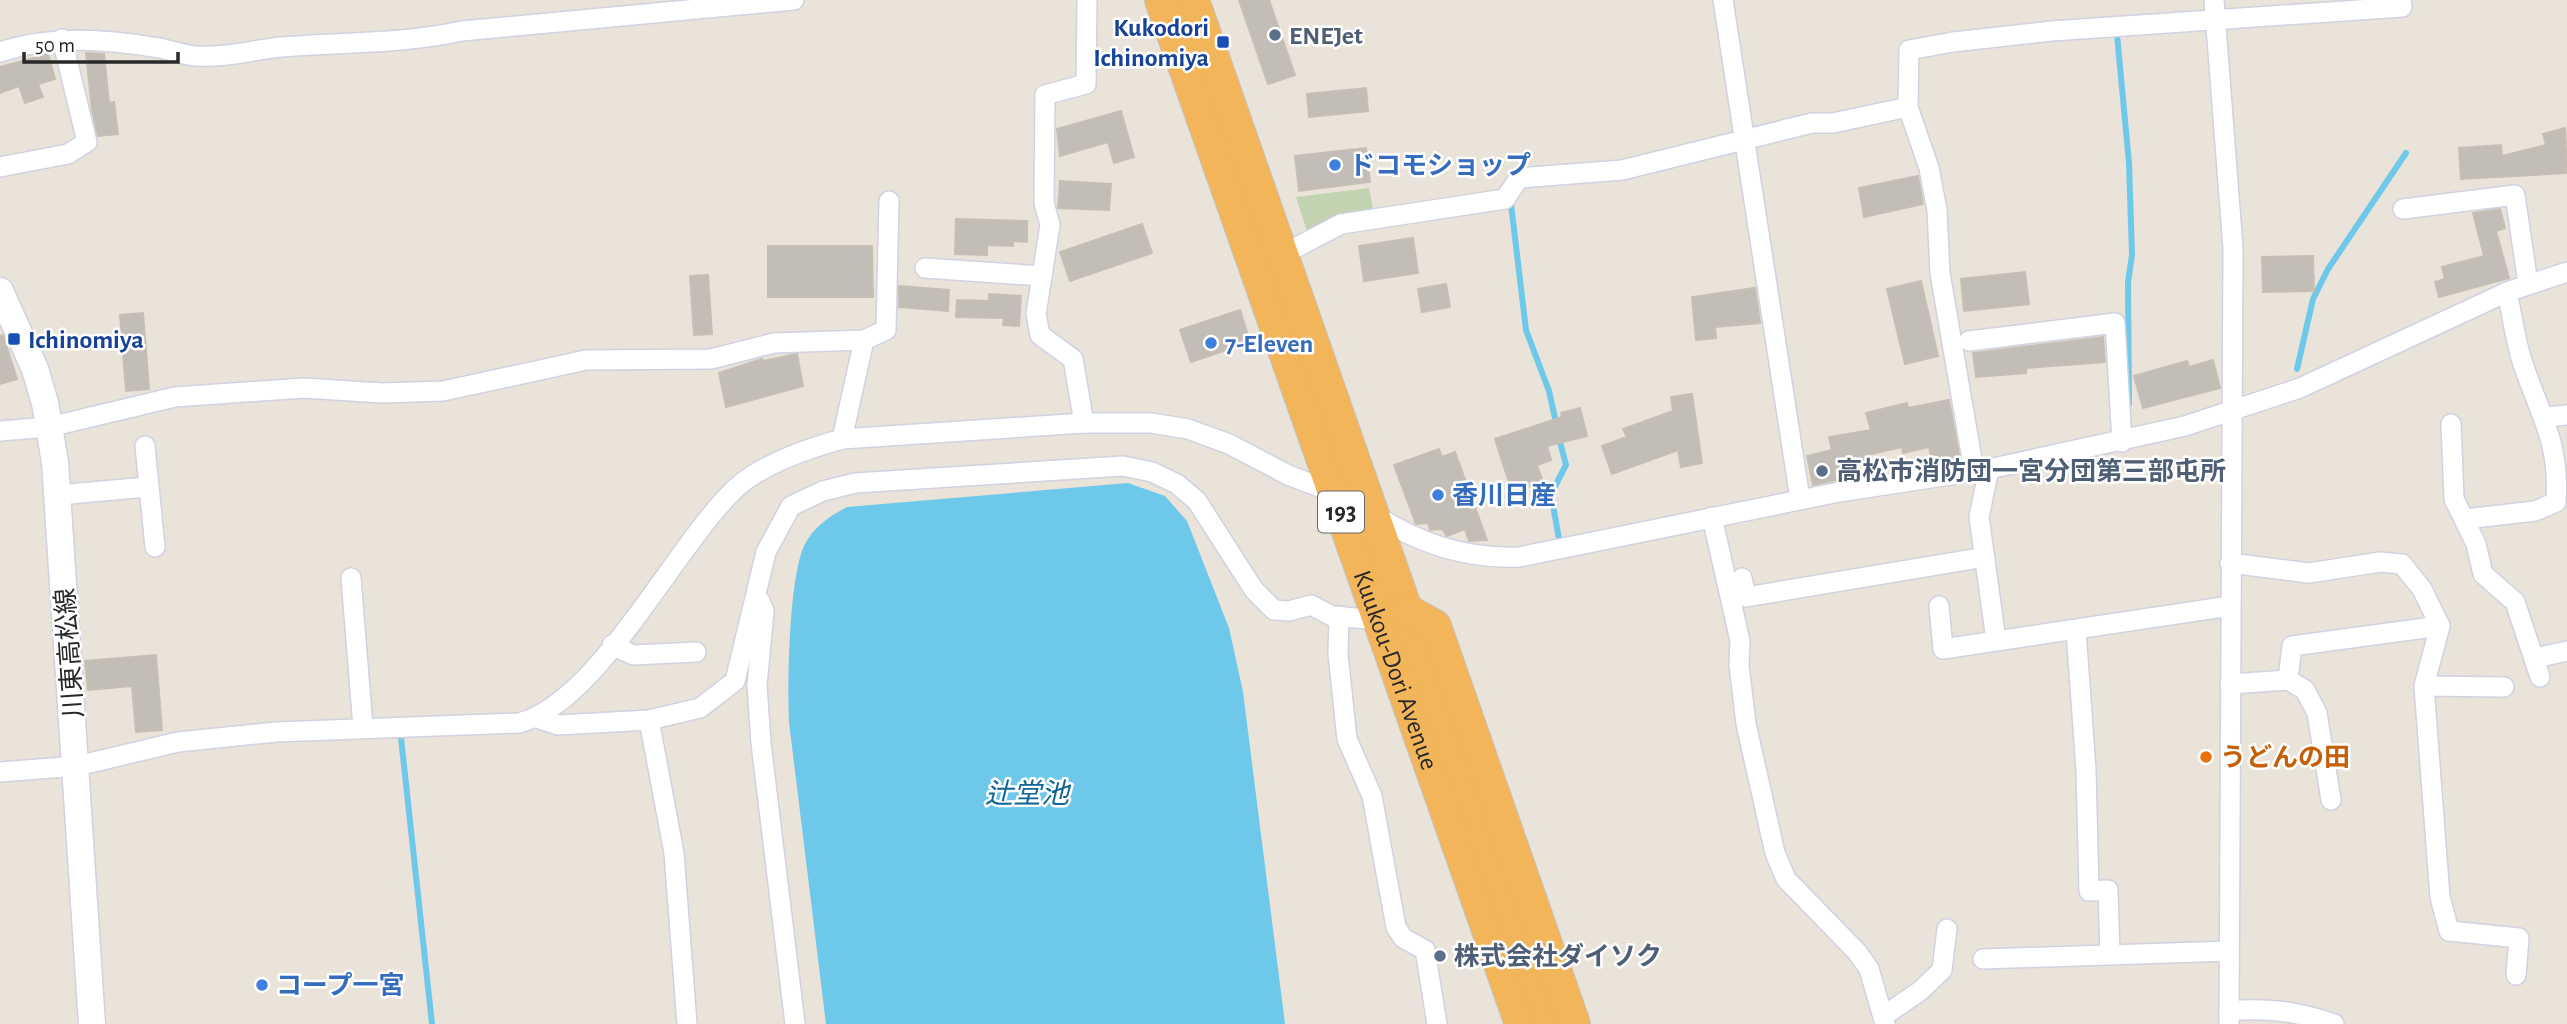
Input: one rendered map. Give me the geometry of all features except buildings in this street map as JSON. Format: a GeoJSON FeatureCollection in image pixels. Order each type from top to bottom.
{"type":"FeatureCollection","features":[{"type":"Feature","properties":{"kind":"highway","name":"Kuukou-Dori Avenue"},"geometry":{"type":"LineString","coordinates":[[1161,0],[1333,491],[1392,615],[1550,1024]]}},
{"type":"Feature","properties":{"kind":"highway","name":"Kuukou-Dori Avenue"},"geometry":{"type":"LineString","coordinates":[[1194,0],[1373,513],[1392,615],[1521,1024]]}},
{"type":"Feature","properties":{"kind":"highway"},"geometry":{"type":"LineString","coordinates":[[1506,1024],[1377,651],[1392,615],[1435,626],[1574,1024]]}},
{"type":"Feature","properties":{"kind":"main road","name":"川東高松線"},"geometry":{"type":"LineString","coordinates":[[0,291],[35,369],[49,427],[58,495],[92,1024]]}},
{"type":"Feature","properties":{"kind":"street"},"geometry":{"type":"LineString","coordinates":[[0,52],[22,44],[62,39],[157,48],[196,56],[223,55],[313,45],[423,40],[462,31],[794,0]]}},
{"type":"Feature","properties":{"kind":"street"},"geometry":{"type":"LineString","coordinates":[[1084,423],[1073,359],[1040,335],[1036,314],[1050,225],[1044,204],[1045,95],[1086,84],[1087,0]]}},
{"type":"Feature","properties":{"kind":"street"},"geometry":{"type":"LineString","coordinates":[[1723,0],[1800,499]]}},
{"type":"Feature","properties":{"kind":"street"},"geometry":{"type":"LineString","coordinates":[[1996,640],[1979,517],[1982,470],[1940,273],[1935,200],[1929,168],[1908,107],[1909,50],[1953,42],[2215,10],[2402,7],[2401,0]]}},
{"type":"Feature","properties":{"kind":"street"},"geometry":{"type":"LineString","coordinates":[[2215,10],[2233,248],[2229,1018],[2256,1008],[2302,1013],[2334,1024]]}},
{"type":"Feature","properties":{"kind":"street"},"geometry":{"type":"LineString","coordinates":[[0,167],[68,154],[87,142],[62,39]]}},
{"type":"Feature","properties":{"kind":"street"},"geometry":{"type":"LineString","coordinates":[[1282,255],[1341,224],[1505,199],[1519,178],[1622,170],[1722,144],[1745,142],[1812,123],[1833,122],[1908,107]]}},
{"type":"Feature","properties":{"kind":"street"},"geometry":{"type":"LineString","coordinates":[[2403,209],[2515,195],[2528,284]]}},
{"type":"Feature","properties":{"kind":"street"},"geometry":{"type":"LineString","coordinates":[[0,431],[49,427],[176,397],[304,388],[382,393],[443,391],[586,360],[689,361],[774,344],[864,340],[886,330],[889,201]]}},
{"type":"Feature","properties":{"kind":"street"},"geometry":{"type":"LineString","coordinates":[[925,268],[1042,276]]}},
{"type":"Feature","properties":{"kind":"street"},"geometry":{"type":"LineString","coordinates":[[0,772],[77,766],[178,742],[276,732],[519,723],[537,718],[584,682],[697,533],[738,486],[806,450],[842,439],[1084,423],[1151,423],[1188,429],[1229,444],[1288,475],[1333,491],[1420,539],[1464,554],[1487,558],[1519,557],[1800,499],[1982,470],[2122,442],[2231,412],[2300,388],[2507,292],[2567,272]]}},
{"type":"Feature","properties":{"kind":"street"},"geometry":{"type":"LineString","coordinates":[[2465,519],[2535,511],[2556,502],[2558,469],[2545,417],[2522,360],[2507,292]]}},
{"type":"Feature","properties":{"kind":"street"},"geometry":{"type":"LineString","coordinates":[[1969,341],[2115,323],[2122,442]]}},
{"type":"Feature","properties":{"kind":"street"},"geometry":{"type":"LineString","coordinates":[[842,439],[864,340]]}},
{"type":"Feature","properties":{"kind":"street"},"geometry":{"type":"LineString","coordinates":[[2545,417],[2567,415]]}},
{"type":"Feature","properties":{"kind":"street"},"geometry":{"type":"LineString","coordinates":[[2451,424],[2454,499],[2476,544],[2483,574],[2515,602],[2538,667],[2567,651]]}},
{"type":"Feature","properties":{"kind":"street"},"geometry":{"type":"LineString","coordinates":[[145,446],[155,547]]}},
{"type":"Feature","properties":{"kind":"street"},"geometry":{"type":"LineString","coordinates":[[537,718],[558,725],[649,720],[700,708],[735,681],[766,552],[791,506],[822,491],[855,483],[1124,466],[1152,472],[1177,484],[1198,501],[1254,590],[1273,610],[1290,611],[1311,605],[1339,617],[1392,615]]}},
{"type":"Feature","properties":{"kind":"street"},"geometry":{"type":"LineString","coordinates":[[58,495],[147,487]]}},
{"type":"Feature","properties":{"kind":"street"},"geometry":{"type":"LineString","coordinates":[[1712,517],[1740,640],[1746,724],[1775,853],[1786,878],[1857,952],[1869,969],[1885,1019],[1942,970],[1947,929]]}},
{"type":"Feature","properties":{"kind":"street"},"geometry":{"type":"LineString","coordinates":[[1742,578],[1746,597],[1984,557]]}},
{"type":"Feature","properties":{"kind":"street"},"geometry":{"type":"LineString","coordinates":[[2230,563],[2309,573],[2380,562],[2402,564],[2422,589],[2440,626],[2424,686],[2440,897],[2449,931],[2519,938],[2516,975]]}},
{"type":"Feature","properties":{"kind":"street"},"geometry":{"type":"LineString","coordinates":[[351,578],[363,727]]}},
{"type":"Feature","properties":{"kind":"street"},"geometry":{"type":"LineString","coordinates":[[757,595],[764,611],[757,685],[761,743],[795,1024]]}},
{"type":"Feature","properties":{"kind":"street"},"geometry":{"type":"LineString","coordinates":[[1939,606],[1943,649],[2230,606]]}},
{"type":"Feature","properties":{"kind":"street"},"geometry":{"type":"LineString","coordinates":[[1339,617],[1338,654],[1347,739],[1371,796],[1396,927],[1403,939],[1425,950],[1437,1024]]}},
{"type":"Feature","properties":{"kind":"street"},"geometry":{"type":"LineString","coordinates":[[2288,680],[2292,646],[2440,626]]}},
{"type":"Feature","properties":{"kind":"street"},"geometry":{"type":"LineString","coordinates":[[2076,630],[2086,770],[2089,891],[2108,890],[2110,955]]}},
{"type":"Feature","properties":{"kind":"street"},"geometry":{"type":"LineString","coordinates":[[612,645],[633,655],[696,652]]}},
{"type":"Feature","properties":{"kind":"street"},"geometry":{"type":"LineString","coordinates":[[2230,684],[2288,680],[2305,690],[2317,713],[2331,800]]}},
{"type":"Feature","properties":{"kind":"street"},"geometry":{"type":"LineString","coordinates":[[2424,686],[2504,687]]}},
{"type":"Feature","properties":{"kind":"street"},"geometry":{"type":"LineString","coordinates":[[649,720],[674,853],[687,1024]]}},
{"type":"Feature","properties":{"kind":"street"},"geometry":{"type":"LineString","coordinates":[[1983,959],[2229,951]]}},
{"type":"Feature","properties":{"kind":"green space"},"geometry":{"type":"Polygon","coordinates":[[[1369,188],[1374,214],[1335,217],[1307,231],[1296,197],[1369,188]]]}},
{"type":"Feature","properties":{"kind":"water","name":"辻堂池"},"geometry":{"type":"Polygon","coordinates":[[[1128,483],[1165,496],[1187,521],[1229,628],[1243,692],[1285,1024],[826,1024],[789,722],[792,606],[804,546],[822,523],[847,507],[1128,483]]]}},
{"type":"Feature","properties":{"kind":"waterway"},"geometry":{"type":"LineString","coordinates":[[2117,35],[2129,163],[2132,255],[2128,282],[2129,404]]}},
{"type":"Feature","properties":{"kind":"waterway"},"geometry":{"type":"LineString","coordinates":[[2297,369],[2313,299],[2328,269],[2406,153]]}},
{"type":"Feature","properties":{"kind":"waterway"},"geometry":{"type":"LineString","coordinates":[[1513,199],[1511,204],[1526,330],[1549,391],[1557,427]]}},
{"type":"Feature","properties":{"kind":"waterway"},"geometry":{"type":"LineString","coordinates":[[1559,438],[1566,465],[1551,494],[1559,539]]}},
{"type":"Feature","properties":{"kind":"waterway"},"geometry":{"type":"LineString","coordinates":[[401,738],[432,1024]]}},
{"type":"Feature","properties":{"kind":"place","name":"ENEJet"},"geometry":{"type":"Point","coordinates":[1275,35]}},
{"type":"Feature","properties":{"kind":"place","name":"Kukodori Ichinomiya"},"geometry":{"type":"Point","coordinates":[1223,42]}},
{"type":"Feature","properties":{"kind":"place","name":"ドコモショップ"},"geometry":{"type":"Point","coordinates":[1335,165]}},
{"type":"Feature","properties":{"kind":"place","name":"Ichinomiya"},"geometry":{"type":"Point","coordinates":[14,339]}},
{"type":"Feature","properties":{"kind":"place","name":"7-Eleven"},"geometry":{"type":"Point","coordinates":[1211,343]}},
{"type":"Feature","properties":{"kind":"place","name":"高松市消防団一宮分団第三部屯所"},"geometry":{"type":"Point","coordinates":[1822,471]}},
{"type":"Feature","properties":{"kind":"place","name":"香川日産"},"geometry":{"type":"Point","coordinates":[1438,495]}},
{"type":"Feature","properties":{"kind":"place","name":"うどんの田"},"geometry":{"type":"Point","coordinates":[2206,757]}},
{"type":"Feature","properties":{"kind":"place","name":"株式会社ダイソク"},"geometry":{"type":"Point","coordinates":[1440,956]}},
{"type":"Feature","properties":{"kind":"place","name":"コープ一宮"},"geometry":{"type":"Point","coordinates":[262,985]}}]}
